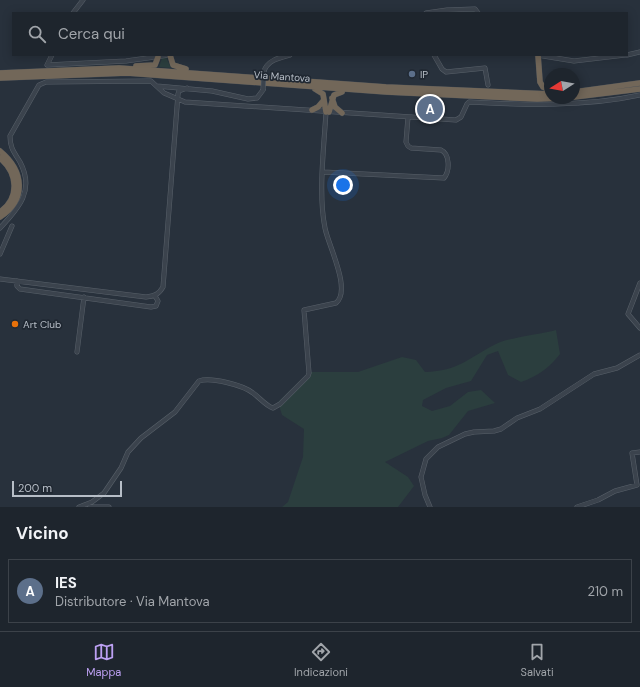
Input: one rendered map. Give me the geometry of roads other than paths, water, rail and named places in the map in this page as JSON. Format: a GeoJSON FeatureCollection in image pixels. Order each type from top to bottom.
{"type":"FeatureCollection","features":[{"type":"Feature","properties":{"kind":"highway"},"geometry":{"type":"LineString","coordinates":[[119,68],[155,65],[158,56]]}},
{"type":"Feature","properties":{"kind":"highway"},"geometry":{"type":"LineString","coordinates":[[169,56],[171,62],[176,67],[206,74]]}},
{"type":"Feature","properties":{"kind":"highway"},"geometry":{"type":"LineString","coordinates":[[537,56],[540,82],[544,88]]}},
{"type":"Feature","properties":{"kind":"highway","name":"Via Mantova"},"geometry":{"type":"LineString","coordinates":[[0,73],[119,68],[386,87],[544,94]]}},
{"type":"Feature","properties":{"kind":"highway","name":"Via Mantova"},"geometry":{"type":"LineString","coordinates":[[0,78],[126,73],[356,90],[544,99]]}},
{"type":"Feature","properties":{"kind":"highway"},"geometry":{"type":"LineString","coordinates":[[522,92],[536,90],[540,82]]}},
{"type":"Feature","properties":{"kind":"highway"},"geometry":{"type":"LineString","coordinates":[[580,91],[640,83]]}},
{"type":"Feature","properties":{"kind":"highway"},"geometry":{"type":"LineString","coordinates":[[311,87],[322,92],[328,112]]}},
{"type":"Feature","properties":{"kind":"highway"},"geometry":{"type":"LineString","coordinates":[[580,96],[640,89]]}},
{"type":"Feature","properties":{"kind":"highway"},"geometry":{"type":"LineString","coordinates":[[328,112],[332,98],[339,92],[356,90]]}},
{"type":"Feature","properties":{"kind":"highway"},"geometry":{"type":"LineString","coordinates":[[332,98],[335,107],[342,113]]}},
{"type":"Feature","properties":{"kind":"highway"},"geometry":{"type":"LineString","coordinates":[[312,110],[318,107],[324,100]]}},
{"type":"Feature","properties":{"kind":"highway"},"geometry":{"type":"LineString","coordinates":[[0,151],[14,167],[19,177],[19,189],[11,210],[0,217]]}},
{"type":"Feature","properties":{"kind":"highway"},"geometry":{"type":"LineString","coordinates":[[0,158],[9,167],[13,176],[15,188],[12,198],[6,207],[0,212]]}},
{"type":"Feature","properties":{"kind":"street"},"geometry":{"type":"LineString","coordinates":[[74,12],[83,0]]}},
{"type":"Feature","properties":{"kind":"street"},"geometry":{"type":"LineString","coordinates":[[433,12],[475,9],[477,12]]}},
{"type":"Feature","properties":{"kind":"street"},"geometry":{"type":"LineString","coordinates":[[628,55],[640,52]]}},
{"type":"Feature","properties":{"kind":"street"},"geometry":{"type":"LineString","coordinates":[[51,56],[46,65],[126,61],[158,56]]}},
{"type":"Feature","properties":{"kind":"street"},"geometry":{"type":"LineString","coordinates":[[157,86],[186,88],[248,99],[257,98],[263,90],[264,71],[268,64],[272,61],[287,56]]}},
{"type":"Feature","properties":{"kind":"street"},"geometry":{"type":"LineString","coordinates":[[435,56],[442,69],[446,72],[485,68],[488,85]]}},
{"type":"Feature","properties":{"kind":"street"},"geometry":{"type":"LineString","coordinates":[[544,56],[579,61],[618,56]]}},
{"type":"Feature","properties":{"kind":"street"},"geometry":{"type":"LineString","coordinates":[[0,228],[18,209],[23,199],[26,186],[20,162],[10,145],[10,136],[39,85],[46,82],[151,82],[163,92],[178,100],[192,102],[458,120],[469,102],[537,104],[599,100],[640,95]]}},
{"type":"Feature","properties":{"kind":"street"},"geometry":{"type":"LineString","coordinates":[[163,92],[172,87]]}},
{"type":"Feature","properties":{"kind":"street"},"geometry":{"type":"LineString","coordinates":[[0,278],[146,297],[155,296],[163,286],[178,94],[179,91],[186,88]]}},
{"type":"Feature","properties":{"kind":"street"},"geometry":{"type":"LineString","coordinates":[[79,507],[92,502],[104,492],[121,468],[128,452],[141,438],[175,412],[199,381],[204,379],[212,380],[245,388],[273,408],[280,404],[310,373],[304,310],[336,303],[339,300],[341,282],[325,228],[322,199],[328,112]]}},
{"type":"Feature","properties":{"kind":"street"},"geometry":{"type":"LineString","coordinates":[[323,172],[444,178],[447,174],[448,157],[446,152],[441,150],[411,148],[408,146],[406,142],[408,117]]}},
{"type":"Feature","properties":{"kind":"street"},"geometry":{"type":"LineString","coordinates":[[0,254],[12,226]]}},
{"type":"Feature","properties":{"kind":"street"},"geometry":{"type":"LineString","coordinates":[[17,281],[16,286],[20,289],[151,307],[156,306],[158,301],[155,296]]}},
{"type":"Feature","properties":{"kind":"street"},"geometry":{"type":"LineString","coordinates":[[640,283],[628,314],[640,328]]}},
{"type":"Feature","properties":{"kind":"street"},"geometry":{"type":"LineString","coordinates":[[77,352],[84,297]]}},
{"type":"Feature","properties":{"kind":"street"},"geometry":{"type":"LineString","coordinates":[[430,507],[425,495],[421,477],[426,459],[438,447],[465,434],[494,431],[501,428],[516,418],[540,409],[594,374],[617,368],[640,355]]}},
{"type":"Feature","properties":{"kind":"street"},"geometry":{"type":"LineString","coordinates":[[577,507],[598,500],[615,491],[637,485],[632,453],[640,452]]}},
{"type":"Feature","properties":{"kind":"street"},"geometry":{"type":"LineString","coordinates":[[90,507],[109,507]]}},
{"type":"Feature","properties":{"kind":"place","name":"IP"},"geometry":{"type":"Point","coordinates":[412,74]}},
{"type":"Feature","properties":{"kind":"place","name":"IES"},"geometry":{"type":"Point","coordinates":[430,109]}},
{"type":"Feature","properties":{"kind":"place","name":"Art Club"},"geometry":{"type":"Point","coordinates":[15,324]}}]}
